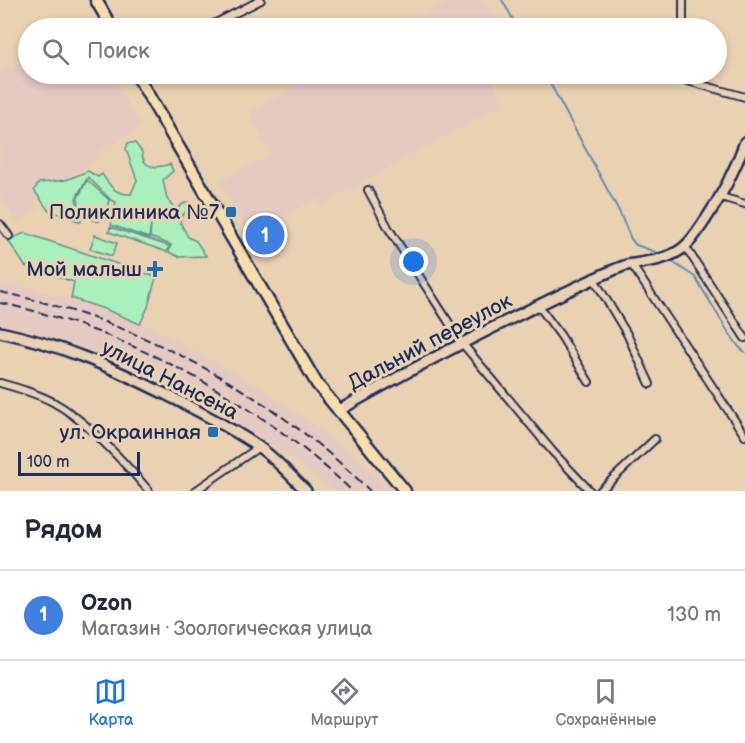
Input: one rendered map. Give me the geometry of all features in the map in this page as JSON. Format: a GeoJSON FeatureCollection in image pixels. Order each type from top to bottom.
{"type":"FeatureCollection","features":[{"type":"Feature","properties":{"kind":"main road"},"geometry":{"type":"LineString","coordinates":[[96,0],[106,18]]}},
{"type":"Feature","properties":{"kind":"main road"},"geometry":{"type":"LineString","coordinates":[[142,84],[316,384],[405,491]]}},
{"type":"Feature","properties":{"kind":"main road"},"geometry":{"type":"LineString","coordinates":[[682,248],[694,237],[721,197],[734,172],[745,142]]}},
{"type":"Feature","properties":{"kind":"main road","name":"Дальний переулок"},"geometry":{"type":"LineString","coordinates":[[338,411],[403,374],[538,305],[626,266],[646,263],[682,248]]}},
{"type":"Feature","properties":{"kind":"main road","name":"улица Нансена"},"geometry":{"type":"LineString","coordinates":[[0,333],[59,347],[109,366],[207,415],[259,447],[281,465],[306,491]]}},
{"type":"Feature","properties":{"kind":"street"},"geometry":{"type":"LineString","coordinates":[[226,18],[261,0]]}},
{"type":"Feature","properties":{"kind":"street"},"geometry":{"type":"LineString","coordinates":[[683,0],[683,18]]}},
{"type":"Feature","properties":{"kind":"street"},"geometry":{"type":"LineString","coordinates":[[698,84],[745,97]]}},
{"type":"Feature","properties":{"kind":"street"},"geometry":{"type":"LineString","coordinates":[[368,190],[389,229],[462,343],[553,452],[590,491]]}},
{"type":"Feature","properties":{"kind":"street"},"geometry":{"type":"LineString","coordinates":[[721,197],[745,204]]}},
{"type":"Feature","properties":{"kind":"street"},"geometry":{"type":"LineString","coordinates":[[0,224],[9,236]]}},
{"type":"Feature","properties":{"kind":"street"},"geometry":{"type":"LineString","coordinates":[[682,248],[745,338]]}},
{"type":"Feature","properties":{"kind":"street"},"geometry":{"type":"LineString","coordinates":[[632,265],[745,435]]}},
{"type":"Feature","properties":{"kind":"street"},"geometry":{"type":"LineString","coordinates":[[594,279],[627,334],[650,384]]}},
{"type":"Feature","properties":{"kind":"street","name":"Дальний переулок"},"geometry":{"type":"LineString","coordinates":[[538,305],[561,336],[589,382]]}},
{"type":"Feature","properties":{"kind":"street"},"geometry":{"type":"LineString","coordinates":[[0,383],[54,403],[75,418],[98,438],[148,491]]}},
{"type":"Feature","properties":{"kind":"street"},"geometry":{"type":"LineString","coordinates":[[600,491],[655,439]]}},
{"type":"Feature","properties":{"kind":"street"},"geometry":{"type":"LineString","coordinates":[[195,491],[259,447]]}},
{"type":"Feature","properties":{"kind":"shaded area"},"geometry":{"type":"Polygon","coordinates":[[[450,0],[483,0],[495,18],[416,18],[424,16],[450,0]]]}},
{"type":"Feature","properties":{"kind":"shaded area"},"geometry":{"type":"Polygon","coordinates":[[[18,62],[18,84],[117,84],[141,127],[95,154],[98,160],[33,200],[38,210],[16,223],[0,195],[0,73],[18,62]]]}},
{"type":"Feature","properties":{"kind":"shaded area"},"geometry":{"type":"Polygon","coordinates":[[[300,84],[493,84],[503,104],[321,205],[317,198],[250,234],[220,181],[271,155],[249,112],[300,84]]]}},
{"type":"Feature","properties":{"kind":"shaded area"},"geometry":{"type":"Polygon","coordinates":[[[0,284],[30,288],[147,325],[259,386],[361,460],[391,491],[334,491],[297,462],[186,394],[122,361],[43,335],[0,324],[0,284]]]}},
{"type":"Feature","properties":{"kind":"green space"},"geometry":{"type":"Polygon","coordinates":[[[128,143],[135,143],[148,165],[156,167],[170,164],[173,171],[163,180],[167,199],[176,210],[189,202],[191,206],[181,217],[180,222],[188,237],[196,241],[206,256],[179,257],[169,252],[171,245],[150,237],[151,224],[149,238],[111,225],[116,202],[111,200],[88,177],[76,198],[81,222],[48,210],[34,190],[39,183],[66,180],[88,171],[98,177],[102,174],[110,186],[117,191],[131,194],[137,180],[126,149],[128,143]]]}},
{"type":"Feature","properties":{"kind":"green space"},"geometry":{"type":"Polygon","coordinates":[[[87,180],[109,200],[104,220],[101,219],[98,222],[81,216],[78,198],[87,180]]]}},
{"type":"Feature","properties":{"kind":"green space"},"geometry":{"type":"Polygon","coordinates":[[[110,227],[169,246],[167,252],[109,232],[110,227]]]}},
{"type":"Feature","properties":{"kind":"green space"},"geometry":{"type":"Polygon","coordinates":[[[25,233],[156,277],[148,307],[140,324],[71,298],[74,282],[25,266],[8,240],[25,233]]]}},
{"type":"Feature","properties":{"kind":"green space"},"geometry":{"type":"Polygon","coordinates":[[[95,235],[117,243],[112,256],[90,249],[95,235]]]}},
{"type":"Feature","properties":{"kind":"waterway"},"geometry":{"type":"LineString","coordinates":[[502,0],[512,18]]}},
{"type":"Feature","properties":{"kind":"waterway"},"geometry":{"type":"LineString","coordinates":[[550,84],[619,211],[631,239],[636,245],[661,254]]}},
{"type":"Feature","properties":{"kind":"waterway"},"geometry":{"type":"LineString","coordinates":[[668,259],[695,277],[727,330],[745,352]]}},
{"type":"Feature","properties":{"kind":"railway"},"geometry":{"type":"LineString","coordinates":[[0,292],[102,321],[151,341],[199,365],[245,392],[289,422],[331,455],[370,491]]}},
{"type":"Feature","properties":{"kind":"railway"},"geometry":{"type":"LineString","coordinates":[[0,303],[95,331],[189,374],[276,428],[352,491]]}},
{"type":"Feature","properties":{"kind":"place","name":"Поликлиника №7"},"geometry":{"type":"Point","coordinates":[231,212]}},
{"type":"Feature","properties":{"kind":"place","name":"Ozon"},"geometry":{"type":"Point","coordinates":[265,235]}},
{"type":"Feature","properties":{"kind":"place","name":"Мой малыш"},"geometry":{"type":"Point","coordinates":[155,269]}},
{"type":"Feature","properties":{"kind":"place","name":"ул. Окраинная"},"geometry":{"type":"Point","coordinates":[213,432]}}]}
